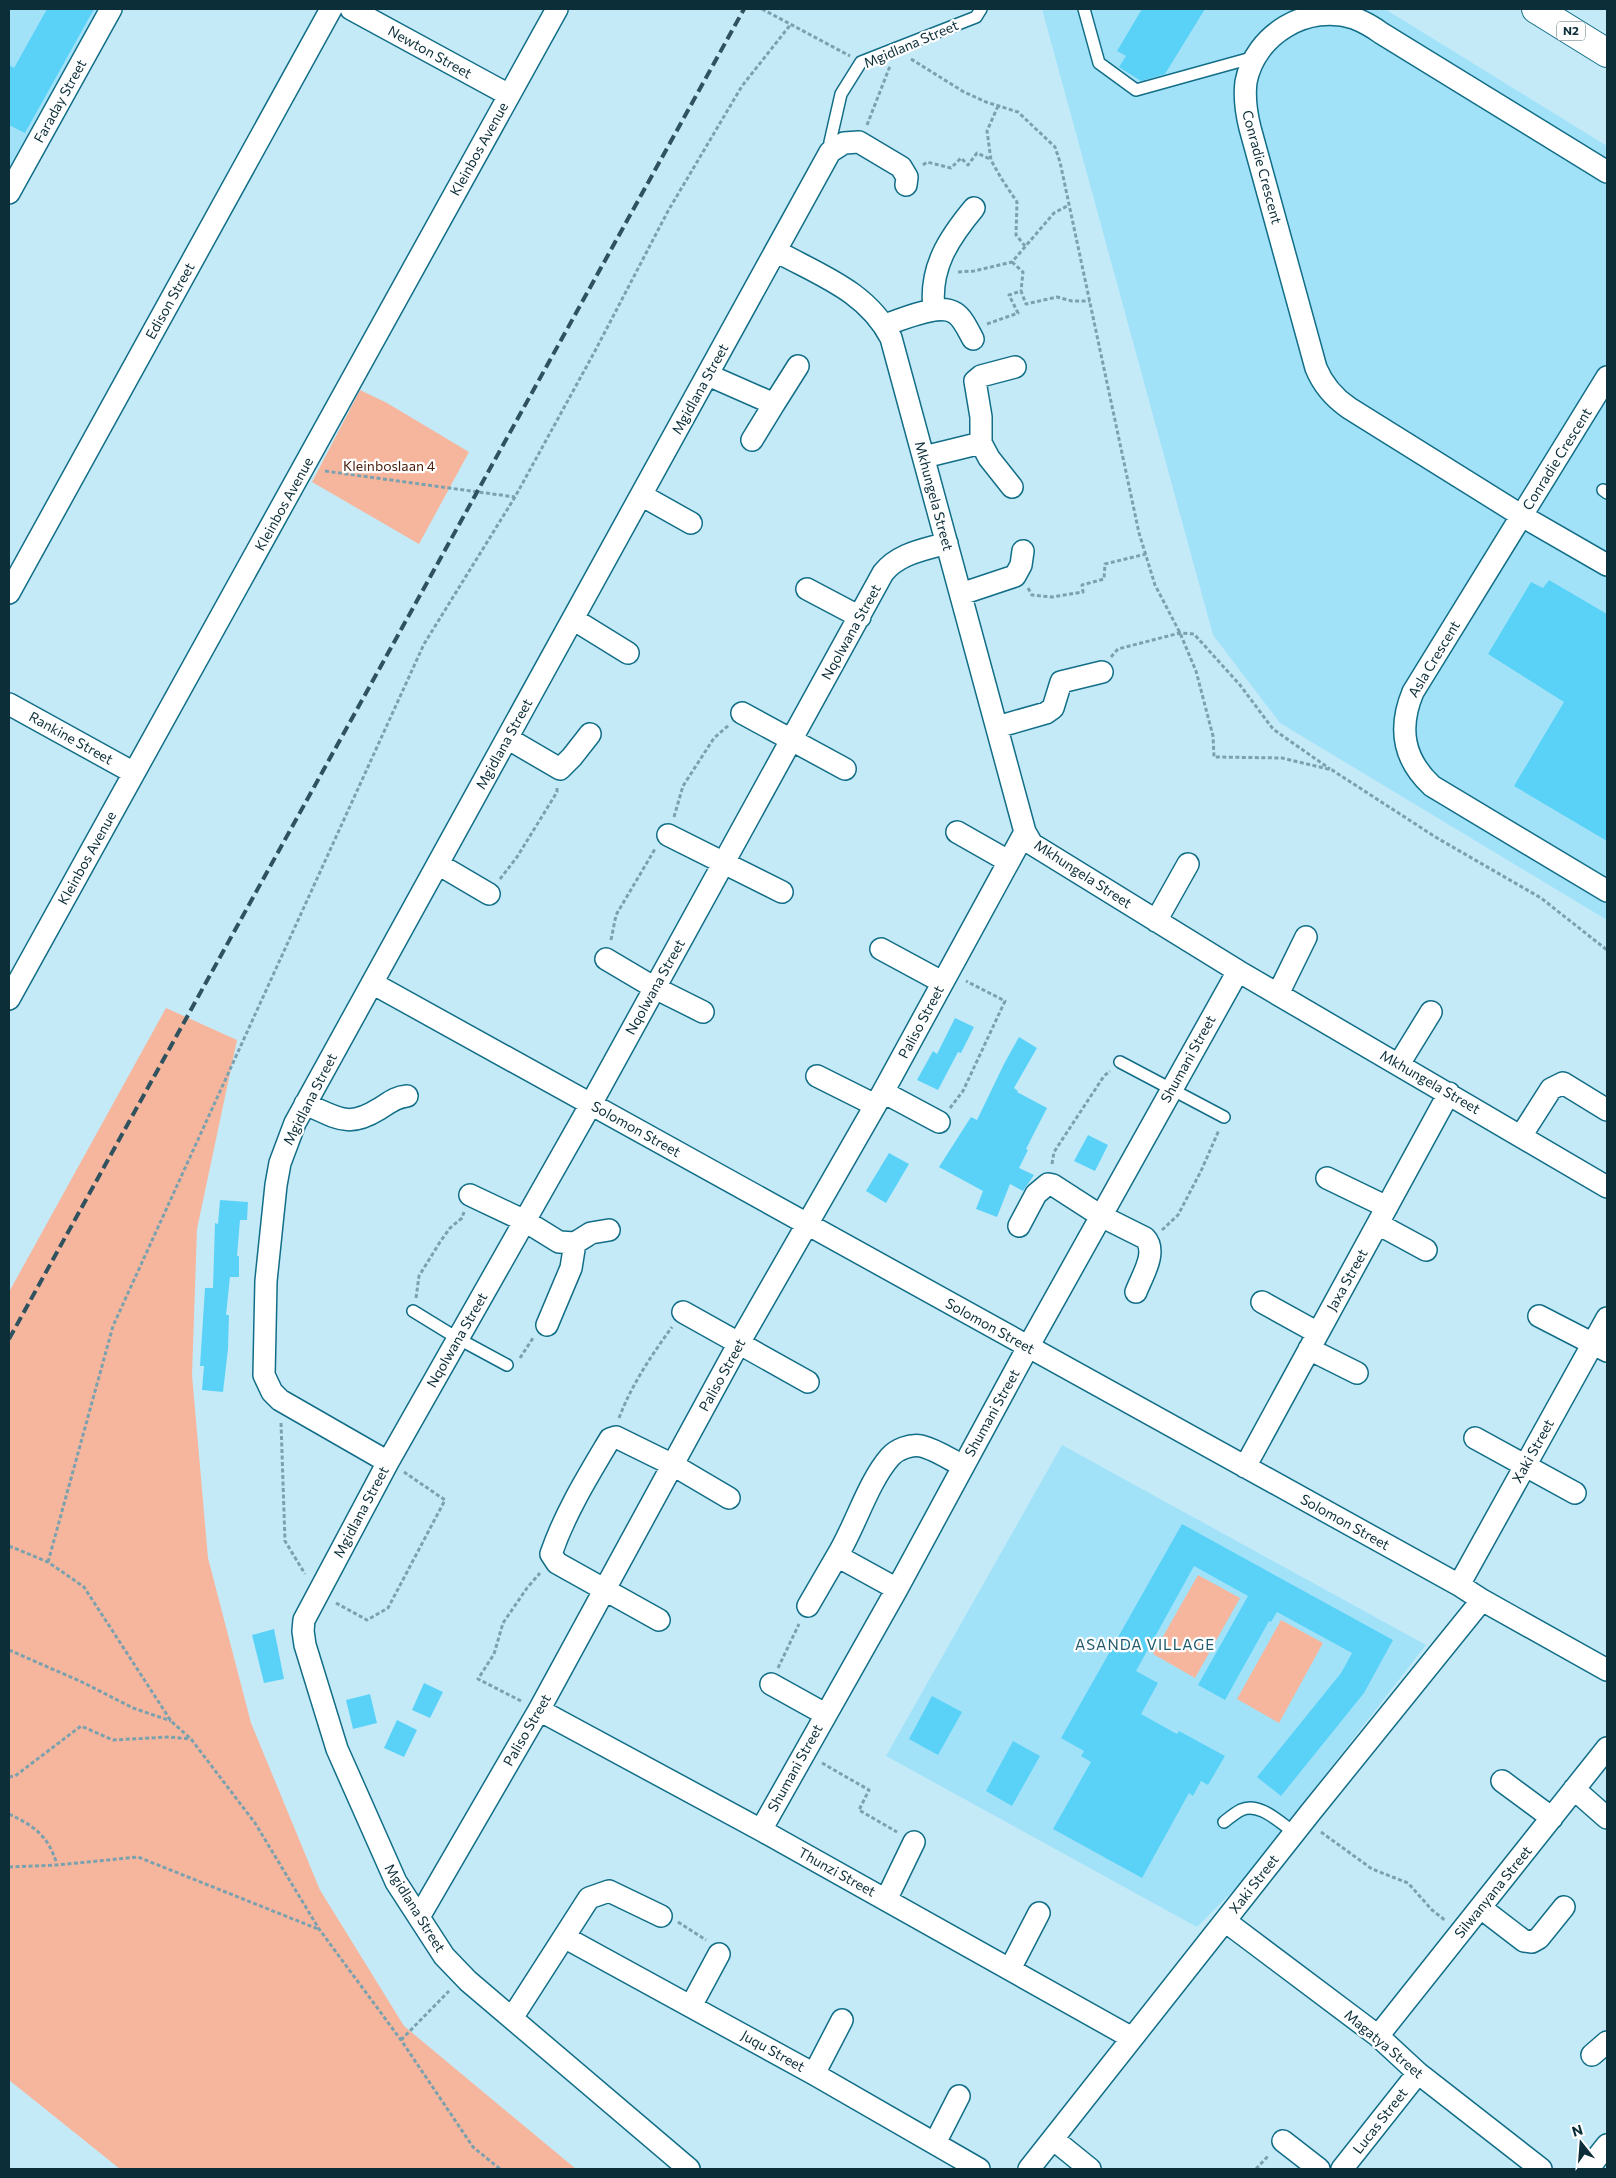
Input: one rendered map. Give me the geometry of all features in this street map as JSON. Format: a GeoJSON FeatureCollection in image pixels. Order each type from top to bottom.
{"type":"FeatureCollection","features":[{"type":"Feature","properties":{"kind":"highway","name":"N2"},"geometry":{"type":"LineString","coordinates":[[1536,9],[1607,53]]}},
{"type":"Feature","properties":{"kind":"street","name":"Faraday Street"},"geometry":{"type":"LineString","coordinates":[[9,193],[111,9]]}},
{"type":"Feature","properties":{"kind":"street","name":"Edison Street"},"geometry":{"type":"LineString","coordinates":[[9,593],[331,9]]}},
{"type":"Feature","properties":{"kind":"street","name":"Newton Street"},"geometry":{"type":"LineString","coordinates":[[351,9],[509,95]]}},
{"type":"Feature","properties":{"kind":"street","name":"Kleinbos Avenue"},"geometry":{"type":"LineString","coordinates":[[9,999],[556,9]]}},
{"type":"Feature","properties":{"kind":"street","name":"Conradie Crescent"},"geometry":{"type":"LineString","coordinates":[[1607,172],[1382,32],[1346,14],[1326,14],[1298,20],[1274,34],[1256,57],[1247,81],[1246,112],[1316,368],[1331,394],[1349,408],[1522,516],[1607,565]]}},
{"type":"Feature","properties":{"kind":"street"},"geometry":{"type":"LineString","coordinates":[[830,152],[844,143],[859,142],[901,167],[906,181]]}},
{"type":"Feature","properties":{"kind":"street","name":"Mgidlana Street"},"geometry":{"type":"LineString","coordinates":[[689,2169],[468,1980],[444,1956],[396,1882],[337,1749],[305,1645],[303,1631],[304,1620],[310,1607],[388,1462],[280,1400],[272,1392],[264,1375],[266,1281],[280,1163],[285,1147],[305,1104],[830,152]]}},
{"type":"Feature","properties":{"kind":"street"},"geometry":{"type":"LineString","coordinates":[[934,309],[934,288],[948,242],[974,208]]}},
{"type":"Feature","properties":{"kind":"street","name":"Mkhungela Street"},"geometry":{"type":"LineString","coordinates":[[776,251],[855,295],[875,313],[884,325],[895,351],[1025,832],[1032,844],[1238,971],[1607,1187]]}},
{"type":"Feature","properties":{"kind":"street"},"geometry":{"type":"LineString","coordinates":[[884,325],[934,309],[946,308],[957,314],[968,330]]}},
{"type":"Feature","properties":{"kind":"street"},"geometry":{"type":"LineString","coordinates":[[752,440],[798,366]]}},
{"type":"Feature","properties":{"kind":"street"},"geometry":{"type":"LineString","coordinates":[[1012,487],[989,458],[981,443],[981,417],[975,381],[981,376],[1015,367]]}},
{"type":"Feature","properties":{"kind":"street"},"geometry":{"type":"LineString","coordinates":[[708,375],[774,404]]}},
{"type":"Feature","properties":{"kind":"street","name":"Conradie Crescent"},"geometry":{"type":"LineString","coordinates":[[1522,516],[1607,377]]}},
{"type":"Feature","properties":{"kind":"street"},"geometry":{"type":"LineString","coordinates":[[924,457],[981,443]]}},
{"type":"Feature","properties":{"kind":"street"},"geometry":{"type":"LineString","coordinates":[[641,495],[691,523]]}},
{"type":"Feature","properties":{"kind":"street","name":"Asla Crescent"},"geometry":{"type":"LineString","coordinates":[[1522,516],[1413,692],[1404,719],[1407,748],[1416,769],[1432,786],[1607,891]]}},
{"type":"Feature","properties":{"kind":"street","name":"Nqolwana Street"},"geometry":{"type":"LineString","coordinates":[[388,1462],[591,1104],[883,573],[895,560],[947,543]]}},
{"type":"Feature","properties":{"kind":"street"},"geometry":{"type":"LineString","coordinates":[[961,594],[1011,578],[1018,573],[1022,551]]}},
{"type":"Feature","properties":{"kind":"street"},"geometry":{"type":"LineString","coordinates":[[807,588],[860,617]]}},
{"type":"Feature","properties":{"kind":"street"},"geometry":{"type":"LineString","coordinates":[[573,619],[628,653]]}},
{"type":"Feature","properties":{"kind":"street"},"geometry":{"type":"LineString","coordinates":[[997,727],[1046,713],[1053,708],[1061,682],[1102,672]]}},
{"type":"Feature","properties":{"kind":"street","name":"Rankine Street"},"geometry":{"type":"LineString","coordinates":[[9,704],[134,773]]}},
{"type":"Feature","properties":{"kind":"street"},"geometry":{"type":"LineString","coordinates":[[742,713],[845,769]]}},
{"type":"Feature","properties":{"kind":"street"},"geometry":{"type":"LineString","coordinates":[[507,738],[557,769],[563,767],[590,734]]}},
{"type":"Feature","properties":{"kind":"street"},"geometry":{"type":"LineString","coordinates":[[957,832],[1008,861]]}},
{"type":"Feature","properties":{"kind":"street","name":"Paliso Street"},"geometry":{"type":"LineString","coordinates":[[419,1917],[539,1710],[739,1344],[879,1099],[1025,832]]}},
{"type":"Feature","properties":{"kind":"street"},"geometry":{"type":"LineString","coordinates":[[668,835],[782,892]]}},
{"type":"Feature","properties":{"kind":"street"},"geometry":{"type":"LineString","coordinates":[[438,864],[489,894]]}},
{"type":"Feature","properties":{"kind":"street"},"geometry":{"type":"LineString","coordinates":[[1156,921],[1188,864]]}},
{"type":"Feature","properties":{"kind":"street"},"geometry":{"type":"LineString","coordinates":[[1278,994],[1306,937]]}},
{"type":"Feature","properties":{"kind":"street"},"geometry":{"type":"LineString","coordinates":[[881,949],[945,977]]}},
{"type":"Feature","properties":{"kind":"street"},"geometry":{"type":"LineString","coordinates":[[606,959],[655,988],[703,1012]]}},
{"type":"Feature","properties":{"kind":"street","name":"Shumani Street"},"geometry":{"type":"LineString","coordinates":[[761,1830],[897,1589],[1028,1347],[1238,971]]}},
{"type":"Feature","properties":{"kind":"street","name":"Solomon Street"},"geometry":{"type":"LineString","coordinates":[[372,983],[1459,1585],[1482,1600],[1607,1670]]}},
{"type":"Feature","properties":{"kind":"street"},"geometry":{"type":"LineString","coordinates":[[1399,1064],[1431,1012]]}},
{"type":"Feature","properties":{"kind":"street"},"geometry":{"type":"LineString","coordinates":[[817,1076],[939,1122]]}},
{"type":"Feature","properties":{"kind":"street"},"geometry":{"type":"LineString","coordinates":[[1521,1136],[1552,1090],[1563,1083],[1607,1110]]}},
{"type":"Feature","properties":{"kind":"street","name":"Jaxa Street"},"geometry":{"type":"LineString","coordinates":[[1245,1467],[1449,1093]]}},
{"type":"Feature","properties":{"kind":"street"},"geometry":{"type":"LineString","coordinates":[[305,1104],[344,1120],[352,1121],[365,1118],[391,1100],[408,1096]]}},
{"type":"Feature","properties":{"kind":"street"},"geometry":{"type":"LineString","coordinates":[[1327,1178],[1382,1215],[1426,1250]]}},
{"type":"Feature","properties":{"kind":"street"},"geometry":{"type":"LineString","coordinates":[[1019,1226],[1036,1194],[1048,1184],[1053,1185],[1101,1216],[1145,1238],[1151,1252],[1136,1292]]}},
{"type":"Feature","properties":{"kind":"street"},"geometry":{"type":"LineString","coordinates":[[470,1195],[524,1221],[559,1242],[575,1243],[591,1232],[609,1230]]}},
{"type":"Feature","properties":{"kind":"street"},"geometry":{"type":"LineString","coordinates":[[547,1325],[571,1268],[575,1243]]}},
{"type":"Feature","properties":{"kind":"street"},"geometry":{"type":"LineString","coordinates":[[1262,1302],[1357,1373]]}},
{"type":"Feature","properties":{"kind":"street"},"geometry":{"type":"LineString","coordinates":[[684,1312],[808,1382]]}},
{"type":"Feature","properties":{"kind":"street"},"geometry":{"type":"LineString","coordinates":[[1539,1316],[1600,1347]]}},
{"type":"Feature","properties":{"kind":"street","name":"Xaki Street"},"geometry":{"type":"LineString","coordinates":[[1459,1585],[1526,1466],[1600,1347],[1607,1318]]}},
{"type":"Feature","properties":{"kind":"street"},"geometry":{"type":"LineString","coordinates":[[660,1620],[553,1559],[551,1554],[557,1538],[582,1486],[612,1437],[622,1439],[673,1465],[729,1498]]}},
{"type":"Feature","properties":{"kind":"street"},"geometry":{"type":"LineString","coordinates":[[1475,1438],[1574,1493]]}},
{"type":"Feature","properties":{"kind":"street"},"geometry":{"type":"LineString","coordinates":[[808,1606],[890,1456],[913,1446],[923,1446],[963,1466]]}},
{"type":"Feature","properties":{"kind":"street"},"geometry":{"type":"LineString","coordinates":[[837,1556],[897,1589]]}},
{"type":"Feature","properties":{"kind":"street","name":"Xaki Street"},"geometry":{"type":"LineString","coordinates":[[1029,2169],[1225,1921],[1305,1831],[1482,1600]]}},
{"type":"Feature","properties":{"kind":"street"},"geometry":{"type":"LineString","coordinates":[[771,1684],[825,1714]]}},
{"type":"Feature","properties":{"kind":"street","name":"Thunzi Street"},"geometry":{"type":"LineString","coordinates":[[539,1710],[761,1830],[1132,2038]]}},
{"type":"Feature","properties":{"kind":"street","name":"Silwanyana Street"},"geometry":{"type":"LineString","coordinates":[[1378,2036],[1607,1748]]}},
{"type":"Feature","properties":{"kind":"street"},"geometry":{"type":"LineString","coordinates":[[1502,1781],[1552,1818]]}},
{"type":"Feature","properties":{"kind":"street"},"geometry":{"type":"LineString","coordinates":[[1574,1790],[1607,1818]]}},
{"type":"Feature","properties":{"kind":"street"},"geometry":{"type":"LineString","coordinates":[[886,1900],[914,1842]]}},
{"type":"Feature","properties":{"kind":"street"},"geometry":{"type":"LineString","coordinates":[[512,2018],[589,1898],[609,1891],[661,1916]]}},
{"type":"Feature","properties":{"kind":"street"},"geometry":{"type":"LineString","coordinates":[[1481,1908],[1524,1941],[1532,1942],[1539,1938],[1564,1907]]}},
{"type":"Feature","properties":{"kind":"street"},"geometry":{"type":"LineString","coordinates":[[1010,1969],[1038,1913]]}},
{"type":"Feature","properties":{"kind":"street","name":"Magatya Street"},"geometry":{"type":"LineString","coordinates":[[1225,1921],[1378,2036],[1418,2073],[1541,2169]]}},
{"type":"Feature","properties":{"kind":"street","name":"Juqu Street"},"geometry":{"type":"LineString","coordinates":[[564,1936],[814,2074],[979,2169]]}},
{"type":"Feature","properties":{"kind":"street"},"geometry":{"type":"LineString","coordinates":[[691,2006],[720,1954]]}},
{"type":"Feature","properties":{"kind":"street"},"geometry":{"type":"LineString","coordinates":[[814,2074],[842,2020]]}},
{"type":"Feature","properties":{"kind":"street","name":"Lucas Street"},"geometry":{"type":"LineString","coordinates":[[1342,2169],[1418,2073]]}},
{"type":"Feature","properties":{"kind":"street"},"geometry":{"type":"LineString","coordinates":[[935,2143],[959,2096]]}},
{"type":"Feature","properties":{"kind":"street"},"geometry":{"type":"LineString","coordinates":[[1053,2139],[1090,2169]]}},
{"type":"Feature","properties":{"kind":"street"},"geometry":{"type":"LineString","coordinates":[[1283,2141],[1319,2169]]}},
{"type":"Feature","properties":{"kind":"street"},"geometry":{"type":"LineString","coordinates":[[1588,2169],[1607,2144]]}},
{"type":"Feature","properties":{"kind":"lane","name":"Mgidlana Street"},"geometry":{"type":"LineString","coordinates":[[830,152],[830,142],[841,94],[861,62],[976,17],[981,9]]}},
{"type":"Feature","properties":{"kind":"lane"},"geometry":{"type":"LineString","coordinates":[[1084,9],[1099,63],[1136,90],[1256,57]]}},
{"type":"Feature","properties":{"kind":"lane"},"geometry":{"type":"LineString","coordinates":[[1120,1062],[1224,1117]]}},
{"type":"Feature","properties":{"kind":"lane"},"geometry":{"type":"LineString","coordinates":[[413,1311],[507,1365]]}},
{"type":"Feature","properties":{"kind":"lane"},"geometry":{"type":"LineString","coordinates":[[1224,1822],[1241,1810],[1251,1808],[1263,1811],[1305,1831]]}},
{"type":"Feature","properties":{"kind":"path"},"geometry":{"type":"LineString","coordinates":[[762,9],[861,62]]}},
{"type":"Feature","properties":{"kind":"path"},"geometry":{"type":"LineString","coordinates":[[48,1562],[113,1326],[424,644],[515,497],[673,203],[742,86],[791,24]]}},
{"type":"Feature","properties":{"kind":"path"},"geometry":{"type":"LineString","coordinates":[[859,142],[888,74],[895,49],[964,92],[1018,112],[1055,147],[1139,533],[1155,585],[1180,633],[1196,671],[1212,736],[1214,757],[1282,758],[1332,770]]}},
{"type":"Feature","properties":{"kind":"path"},"geometry":{"type":"LineString","coordinates":[[998,106],[987,131],[991,160],[1017,202],[1016,235],[1025,246]]}},
{"type":"Feature","properties":{"kind":"path"},"geometry":{"type":"LineString","coordinates":[[906,181],[927,162],[951,168],[961,158],[968,165],[977,153],[991,160]]}},
{"type":"Feature","properties":{"kind":"path"},"geometry":{"type":"LineString","coordinates":[[937,274],[974,271],[1012,262],[1054,213],[1069,205]]}},
{"type":"Feature","properties":{"kind":"path"},"geometry":{"type":"LineString","coordinates":[[1012,262],[1023,272],[1021,291],[1026,304],[1056,297],[1072,301],[1090,301]]}},
{"type":"Feature","properties":{"kind":"path"},"geometry":{"type":"LineString","coordinates":[[968,330],[1018,312],[1009,295],[1021,291]]}},
{"type":"Feature","properties":{"kind":"path"},"geometry":{"type":"LineString","coordinates":[[304,468],[515,497]]}},
{"type":"Feature","properties":{"kind":"path"},"geometry":{"type":"LineString","coordinates":[[1018,573],[1032,595],[1052,597],[1083,592],[1082,585],[1104,579],[1105,564],[1146,554]]}},
{"type":"Feature","properties":{"kind":"path"},"geometry":{"type":"LineString","coordinates":[[1102,672],[1118,649],[1180,633],[1194,634],[1240,685],[1273,729],[1437,838],[1541,898],[1607,950]]}},
{"type":"Feature","properties":{"kind":"path"},"geometry":{"type":"LineString","coordinates":[[606,959],[616,915],[655,849],[668,835],[682,786],[714,738],[742,713]]}},
{"type":"Feature","properties":{"kind":"path"},"geometry":{"type":"LineString","coordinates":[[489,894],[517,857],[557,792],[557,769]]}},
{"type":"Feature","properties":{"kind":"path"},"geometry":{"type":"LineString","coordinates":[[939,1122],[963,1091],[1004,1001],[945,977]]}},
{"type":"Feature","properties":{"kind":"path"},"geometry":{"type":"LineString","coordinates":[[1048,1184],[1054,1152],[1104,1076],[1120,1062]]}},
{"type":"Feature","properties":{"kind":"path"},"geometry":{"type":"LineString","coordinates":[[1148,1242],[1178,1216],[1201,1171],[1224,1117]]}},
{"type":"Feature","properties":{"kind":"path"},"geometry":{"type":"LineString","coordinates":[[413,1311],[420,1276],[450,1228],[462,1218],[470,1195]]}},
{"type":"Feature","properties":{"kind":"path"},"geometry":{"type":"LineString","coordinates":[[612,1437],[627,1398],[647,1361],[684,1312]]}},
{"type":"Feature","properties":{"kind":"path"},"geometry":{"type":"LineString","coordinates":[[507,1365],[514,1367],[540,1326],[547,1325]]}},
{"type":"Feature","properties":{"kind":"path"},"geometry":{"type":"LineString","coordinates":[[9,1546],[48,1562],[84,1586],[171,1720],[192,1739],[255,1822],[319,1929],[401,2040],[473,2147],[500,2169]]}},
{"type":"Feature","properties":{"kind":"path"},"geometry":{"type":"LineString","coordinates":[[539,1710],[478,1679],[494,1654],[503,1623],[527,1588],[553,1559]]}},
{"type":"Feature","properties":{"kind":"path"},"geometry":{"type":"LineString","coordinates":[[771,1684],[784,1652],[808,1606]]}},
{"type":"Feature","properties":{"kind":"path"},"geometry":{"type":"LineString","coordinates":[[9,1650],[82,1682],[134,1708],[171,1720]]}},
{"type":"Feature","properties":{"kind":"path"},"geometry":{"type":"LineString","coordinates":[[9,1777],[15,1776],[81,1726],[113,1740],[169,1737],[192,1739]]}},
{"type":"Feature","properties":{"kind":"path"},"geometry":{"type":"LineString","coordinates":[[804,1753],[869,1790],[859,1810],[914,1842]]}},
{"type":"Feature","properties":{"kind":"path"},"geometry":{"type":"LineString","coordinates":[[9,1814],[32,1825],[53,1850],[57,1865]]}},
{"type":"Feature","properties":{"kind":"path"},"geometry":{"type":"LineString","coordinates":[[1305,1831],[1372,1869],[1408,1883],[1432,1910],[1453,1926]]}},
{"type":"Feature","properties":{"kind":"path"},"geometry":{"type":"LineString","coordinates":[[9,1866],[57,1865],[138,1857],[319,1929]]}},
{"type":"Feature","properties":{"kind":"path"},"geometry":{"type":"LineString","coordinates":[[661,1916],[680,1923],[721,1949],[720,1954]]}},
{"type":"Feature","properties":{"kind":"path"},"geometry":{"type":"LineString","coordinates":[[401,2040],[450,1990],[459,1989],[468,1980]]}},
{"type":"Feature","properties":{"kind":"shaded area"},"geometry":{"type":"Polygon","coordinates":[[[9,9],[110,9],[9,193],[9,9]]]}},
{"type":"Feature","properties":{"kind":"shaded area"},"geometry":{"type":"Polygon","coordinates":[[[1042,9],[1385,9],[1607,146],[1607,920],[1280,723],[1213,635],[1042,9]]]}},
{"type":"Feature","properties":{"kind":"shaded area"},"geometry":{"type":"Polygon","coordinates":[[[1062,1445],[1426,1645],[1241,1883],[1197,1927],[886,1756],[1062,1445]]]}},
{"type":"Feature","properties":{"kind":"green space","name":"Kleinboslaan 4"},"geometry":{"type":"Polygon","coordinates":[[[360,390],[387,403],[469,452],[419,544],[312,482],[360,390]]]}},
{"type":"Feature","properties":{"kind":"green space"},"geometry":{"type":"Polygon","coordinates":[[[166,1008],[237,1040],[197,1229],[192,1375],[208,1558],[251,1723],[320,1890],[404,2026],[576,2169],[120,2169],[9,2080],[9,1292],[166,1008]]]}},
{"type":"Feature","properties":{"kind":"green space"},"geometry":{"type":"Polygon","coordinates":[[[1198,1575],[1240,1598],[1195,1678],[1153,1654],[1198,1575]]]}},
{"type":"Feature","properties":{"kind":"green space"},"geometry":{"type":"Polygon","coordinates":[[[1281,1620],[1323,1643],[1279,1723],[1237,1699],[1281,1620]]]}},
{"type":"Feature","properties":{"kind":"building"},"geometry":{"type":"Polygon","coordinates":[[[47,9],[94,9],[25,133],[9,125],[9,65],[14,68],[47,9]]]}},
{"type":"Feature","properties":{"kind":"building"},"geometry":{"type":"Polygon","coordinates":[[[1142,9],[1205,9],[1165,74],[1141,81],[1119,67],[1126,56],[1117,51],[1142,9]]]}},
{"type":"Feature","properties":{"kind":"building"},"geometry":{"type":"Polygon","coordinates":[[[1549,580],[1607,614],[1607,841],[1514,786],[1564,702],[1488,654],[1531,582],[1543,588],[1549,580]]]}},
{"type":"Feature","properties":{"kind":"building"},"geometry":{"type":"Polygon","coordinates":[[[955,1018],[974,1027],[961,1053],[958,1052],[938,1090],[917,1080],[933,1051],[937,1054],[955,1018]]]}},
{"type":"Feature","properties":{"kind":"building"},"geometry":{"type":"Polygon","coordinates":[[[1019,1037],[1037,1048],[1014,1088],[1017,1092],[1047,1108],[1026,1149],[1028,1150],[1019,1168],[1034,1175],[1023,1191],[1010,1184],[997,1217],[976,1209],[983,1191],[939,1167],[971,1117],[977,1120],[1019,1037]]]}},
{"type":"Feature","properties":{"kind":"building"},"geometry":{"type":"Polygon","coordinates":[[[1088,1135],[1108,1145],[1095,1171],[1074,1161],[1088,1135]]]}},
{"type":"Feature","properties":{"kind":"building"},"geometry":{"type":"Polygon","coordinates":[[[889,1153],[909,1164],[886,1203],[866,1191],[889,1153]]]}},
{"type":"Feature","properties":{"kind":"building"},"geometry":{"type":"Polygon","coordinates":[[[220,1200],[248,1202],[247,1220],[240,1220],[237,1256],[239,1256],[239,1277],[230,1277],[226,1315],[229,1315],[228,1349],[223,1392],[202,1390],[204,1366],[200,1366],[205,1288],[213,1288],[215,1223],[218,1224],[220,1200]]]}},
{"type":"Feature","properties":{"kind":"building"},"geometry":{"type":"Polygon","coordinates":[[[1182,1524],[1393,1640],[1364,1693],[1281,1796],[1257,1777],[1341,1673],[1352,1653],[1277,1612],[1271,1622],[1269,1621],[1225,1700],[1198,1685],[1248,1596],[1194,1566],[1136,1671],[1158,1683],[1141,1714],[1177,1734],[1179,1731],[1225,1756],[1208,1785],[1201,1781],[1193,1796],[1189,1793],[1142,1878],[1053,1829],[1091,1762],[1081,1756],[1084,1751],[1061,1738],[1182,1524]]]}},
{"type":"Feature","properties":{"kind":"building"},"geometry":{"type":"Polygon","coordinates":[[[274,1629],[284,1679],[264,1683],[252,1635],[274,1629]]]}},
{"type":"Feature","properties":{"kind":"building"},"geometry":{"type":"Polygon","coordinates":[[[424,1683],[443,1692],[430,1718],[412,1710],[424,1683]]]}},
{"type":"Feature","properties":{"kind":"building"},"geometry":{"type":"Polygon","coordinates":[[[370,1694],[377,1723],[353,1729],[346,1700],[370,1694]]]}},
{"type":"Feature","properties":{"kind":"building"},"geometry":{"type":"Polygon","coordinates":[[[932,1696],[962,1712],[938,1755],[909,1739],[932,1696]]]}},
{"type":"Feature","properties":{"kind":"building"},"geometry":{"type":"Polygon","coordinates":[[[397,1720],[417,1730],[404,1757],[384,1748],[397,1720]]]}},
{"type":"Feature","properties":{"kind":"building"},"geometry":{"type":"Polygon","coordinates":[[[1013,1741],[1040,1756],[1012,1806],[986,1791],[1013,1741]]]}},
{"type":"Feature","properties":{"kind":"railway"},"geometry":{"type":"LineString","coordinates":[[9,1339],[744,9]]}},
{"type":"Feature","properties":{"kind":"district","name":"ASANDA VILLAGE"},"geometry":{"type":"Point","coordinates":[1145,1645]}}]}
